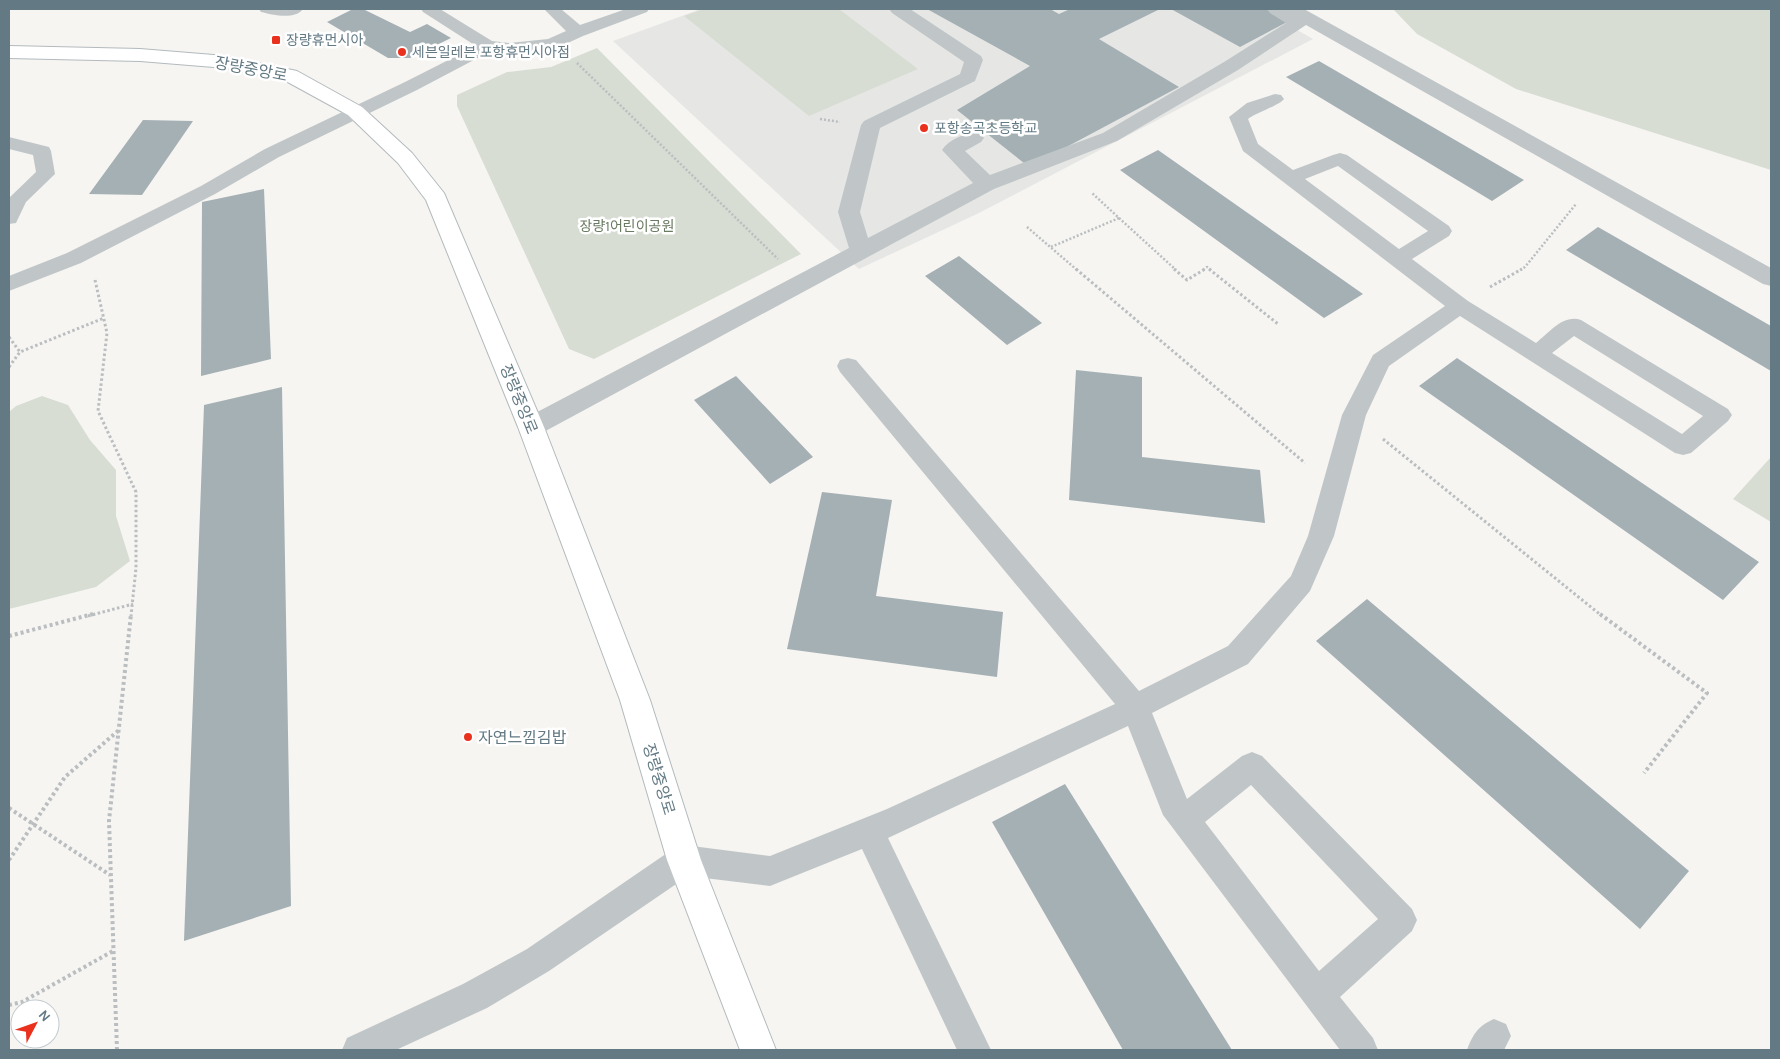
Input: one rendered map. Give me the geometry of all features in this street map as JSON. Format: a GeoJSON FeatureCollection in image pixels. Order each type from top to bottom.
{"type":"FeatureCollection","features":[{"type":"Feature","properties":{"kind":"street"},"geometry":{"type":"LineString","coordinates":[[861,251],[850,212],[871,125],[968,77],[974,60],[898,9]]}},
{"type":"Feature","properties":{"kind":"street"},"geometry":{"type":"LineString","coordinates":[[531,427],[988,184],[1110,137],[1230,66],[1298,23],[1276,9]]}},
{"type":"Feature","properties":{"kind":"street"},"geometry":{"type":"LineString","coordinates":[[1291,9],[1771,278]]}},
{"type":"Feature","properties":{"kind":"street","name":"장량중앙로"},"geometry":{"type":"LineString","coordinates":[[9,52],[140,55],[226,62],[290,75],[355,111],[405,158],[436,198],[531,427],[635,700],[684,860],[758,1050]]}},
{"type":"Feature","properties":{"kind":"street"},"geometry":{"type":"LineString","coordinates":[[974,138],[952,150],[988,184]]}},
{"type":"Feature","properties":{"kind":"lane"},"geometry":{"type":"LineString","coordinates":[[267,9],[289,11],[294,9]]}},
{"type":"Feature","properties":{"kind":"lane"},"geometry":{"type":"LineString","coordinates":[[428,9],[488,46],[509,48],[551,44],[577,32],[641,9]]}},
{"type":"Feature","properties":{"kind":"lane"},"geometry":{"type":"LineString","coordinates":[[552,9],[577,32]]}},
{"type":"Feature","properties":{"kind":"lane"},"geometry":{"type":"LineString","coordinates":[[9,284],[88,251],[208,190],[272,153],[355,111],[411,86],[488,46]]}},
{"type":"Feature","properties":{"kind":"lane"},"geometry":{"type":"LineString","coordinates":[[1274,98],[1253,106],[1238,117],[1250,147],[1460,306],[1683,446],[1720,415],[1573,325],[1537,354]]}},
{"type":"Feature","properties":{"kind":"lane"},"geometry":{"type":"LineString","coordinates":[[9,143],[42,151],[46,174],[18,199],[9,218]]}},
{"type":"Feature","properties":{"kind":"lane"},"geometry":{"type":"LineString","coordinates":[[1291,178],[1340,159],[1442,232],[1398,259]]}},
{"type":"Feature","properties":{"kind":"lane"},"geometry":{"type":"LineString","coordinates":[[360,1050],[475,996],[530,964],[684,860],[770,870],[896,820],[1135,707],[1238,655],[1301,583],[1321,536],[1354,415],[1381,361],[1460,306]]}},
{"type":"Feature","properties":{"kind":"lane"},"geometry":{"type":"LineString","coordinates":[[848,366],[1135,707],[1173,805],[1361,1050]]}},
{"type":"Feature","properties":{"kind":"lane"},"geometry":{"type":"LineString","coordinates":[[1185,820],[1252,766],[1401,920],[1317,995]]}},
{"type":"Feature","properties":{"kind":"lane"},"geometry":{"type":"LineString","coordinates":[[869,830],[974,1050]]}},
{"type":"Feature","properties":{"kind":"path"},"geometry":{"type":"LineString","coordinates":[[572,59],[780,261]]}},
{"type":"Feature","properties":{"kind":"path"},"geometry":{"type":"LineString","coordinates":[[1460,306],[1525,267],[1596,180]]}},
{"type":"Feature","properties":{"kind":"path"},"geometry":{"type":"LineString","coordinates":[[1092,193],[1187,280],[1206,267],[1278,324]]}},
{"type":"Feature","properties":{"kind":"path"},"geometry":{"type":"LineString","coordinates":[[1051,247],[1119,218]]}},
{"type":"Feature","properties":{"kind":"path"},"geometry":{"type":"LineString","coordinates":[[1027,227],[1334,488]]}},
{"type":"Feature","properties":{"kind":"path"},"geometry":{"type":"LineString","coordinates":[[88,251],[107,333],[98,411],[136,492],[136,568],[109,821],[117,1050]]}},
{"type":"Feature","properties":{"kind":"path"},"geometry":{"type":"LineString","coordinates":[[9,367],[20,352],[104,318]]}},
{"type":"Feature","properties":{"kind":"path"},"geometry":{"type":"LineString","coordinates":[[9,337],[20,352]]}},
{"type":"Feature","properties":{"kind":"path"},"geometry":{"type":"LineString","coordinates":[[1354,415],[1528,559],[1668,665],[1707,692],[1644,773]]}},
{"type":"Feature","properties":{"kind":"path"},"geometry":{"type":"LineString","coordinates":[[9,636],[133,604]]}},
{"type":"Feature","properties":{"kind":"path"},"geometry":{"type":"LineString","coordinates":[[9,860],[65,777],[119,730]]}},
{"type":"Feature","properties":{"kind":"path"},"geometry":{"type":"LineString","coordinates":[[9,808],[111,876]]}},
{"type":"Feature","properties":{"kind":"path"},"geometry":{"type":"LineString","coordinates":[[9,1005],[22,1002],[113,951]]}},
{"type":"Feature","properties":{"kind":"shaded area","name":"포항송곡초등학교"},"geometry":{"type":"Polygon","coordinates":[[[701,9],[1261,9],[1313,39],[977,214],[859,269],[613,41],[701,9]]]}},
{"type":"Feature","properties":{"kind":"green space"},"geometry":{"type":"Polygon","coordinates":[[[703,9],[839,9],[918,69],[809,116],[684,16],[703,9]]]}},
{"type":"Feature","properties":{"kind":"green space"},"geometry":{"type":"Polygon","coordinates":[[[1393,9],[1771,9],[1771,170],[1516,89],[1417,34],[1393,9]]]}},
{"type":"Feature","properties":{"kind":"green space","name":"장량1어린이공원"},"geometry":{"type":"Polygon","coordinates":[[[597,48],[801,254],[594,359],[569,349],[457,106],[457,95],[507,72],[551,67],[597,48]]]}},
{"type":"Feature","properties":{"kind":"green space"},"geometry":{"type":"Polygon","coordinates":[[[42,396],[68,405],[90,440],[116,470],[116,516],[130,561],[96,587],[9,609],[9,412],[16,406],[42,396]]]}},
{"type":"Feature","properties":{"kind":"green space"},"geometry":{"type":"Polygon","coordinates":[[[1771,457],[1771,522],[1733,499],[1771,457]]]}},
{"type":"Feature","properties":{"kind":"building"},"geometry":{"type":"Polygon","coordinates":[[[353,9],[363,9],[410,32],[427,24],[451,38],[410,58],[388,58],[327,22],[353,9]]]}},
{"type":"Feature","properties":{"kind":"building"},"geometry":{"type":"Polygon","coordinates":[[[927,9],[1050,9],[1059,14],[1070,9],[1160,9],[1099,39],[1179,87],[1029,167],[957,110],[1030,66],[927,9]]]}},
{"type":"Feature","properties":{"kind":"building"},"geometry":{"type":"Polygon","coordinates":[[[1171,9],[1271,9],[1291,20],[1240,47],[1171,9]]]}},
{"type":"Feature","properties":{"kind":"building"},"geometry":{"type":"Polygon","coordinates":[[[1319,61],[1524,180],[1492,201],[1286,77],[1319,61]]]}},
{"type":"Feature","properties":{"kind":"building"},"geometry":{"type":"Polygon","coordinates":[[[143,120],[193,121],[142,195],[89,194],[143,120]]]}},
{"type":"Feature","properties":{"kind":"building"},"geometry":{"type":"Polygon","coordinates":[[[1158,150],[1363,294],[1324,318],[1120,170],[1158,150]]]}},
{"type":"Feature","properties":{"kind":"building"},"geometry":{"type":"Polygon","coordinates":[[[264,189],[271,359],[201,376],[202,202],[264,189]]]}},
{"type":"Feature","properties":{"kind":"building"},"geometry":{"type":"Polygon","coordinates":[[[1598,227],[1771,326],[1771,371],[1566,250],[1598,227]]]}},
{"type":"Feature","properties":{"kind":"building"},"geometry":{"type":"Polygon","coordinates":[[[959,256],[1042,323],[1007,345],[925,276],[959,256]]]}},
{"type":"Feature","properties":{"kind":"building"},"geometry":{"type":"Polygon","coordinates":[[[1457,358],[1759,562],[1723,600],[1419,386],[1457,358]]]}},
{"type":"Feature","properties":{"kind":"building"},"geometry":{"type":"Polygon","coordinates":[[[1076,370],[1142,377],[1142,457],[1260,470],[1265,523],[1069,500],[1076,370]]]}},
{"type":"Feature","properties":{"kind":"building"},"geometry":{"type":"Polygon","coordinates":[[[736,376],[813,457],[770,484],[694,400],[736,376]]]}},
{"type":"Feature","properties":{"kind":"building"},"geometry":{"type":"Polygon","coordinates":[[[282,387],[291,906],[184,941],[204,405],[282,387]]]}},
{"type":"Feature","properties":{"kind":"building"},"geometry":{"type":"Polygon","coordinates":[[[822,492],[892,500],[876,596],[1003,612],[997,677],[787,649],[822,492]]]}},
{"type":"Feature","properties":{"kind":"building"},"geometry":{"type":"Polygon","coordinates":[[[1367,599],[1689,871],[1640,929],[1316,641],[1367,599]]]}},
{"type":"Feature","properties":{"kind":"building"},"geometry":{"type":"Polygon","coordinates":[[[1065,784],[1232,1050],[1123,1050],[992,822],[1065,784]]]}},
{"type":"Feature","properties":{"kind":"place","name":"장량휴먼시아"},"geometry":{"type":"Point","coordinates":[276,40]}},
{"type":"Feature","properties":{"kind":"place","name":"세븐일레븐 포항휴먼시아점"},"geometry":{"type":"Point","coordinates":[402,52]}},
{"type":"Feature","properties":{"kind":"place","name":"포항송곡초등학교"},"geometry":{"type":"Point","coordinates":[924,128]}},
{"type":"Feature","properties":{"kind":"place","name":"자연느낌김밥"},"geometry":{"type":"Point","coordinates":[468,737]}}]}
